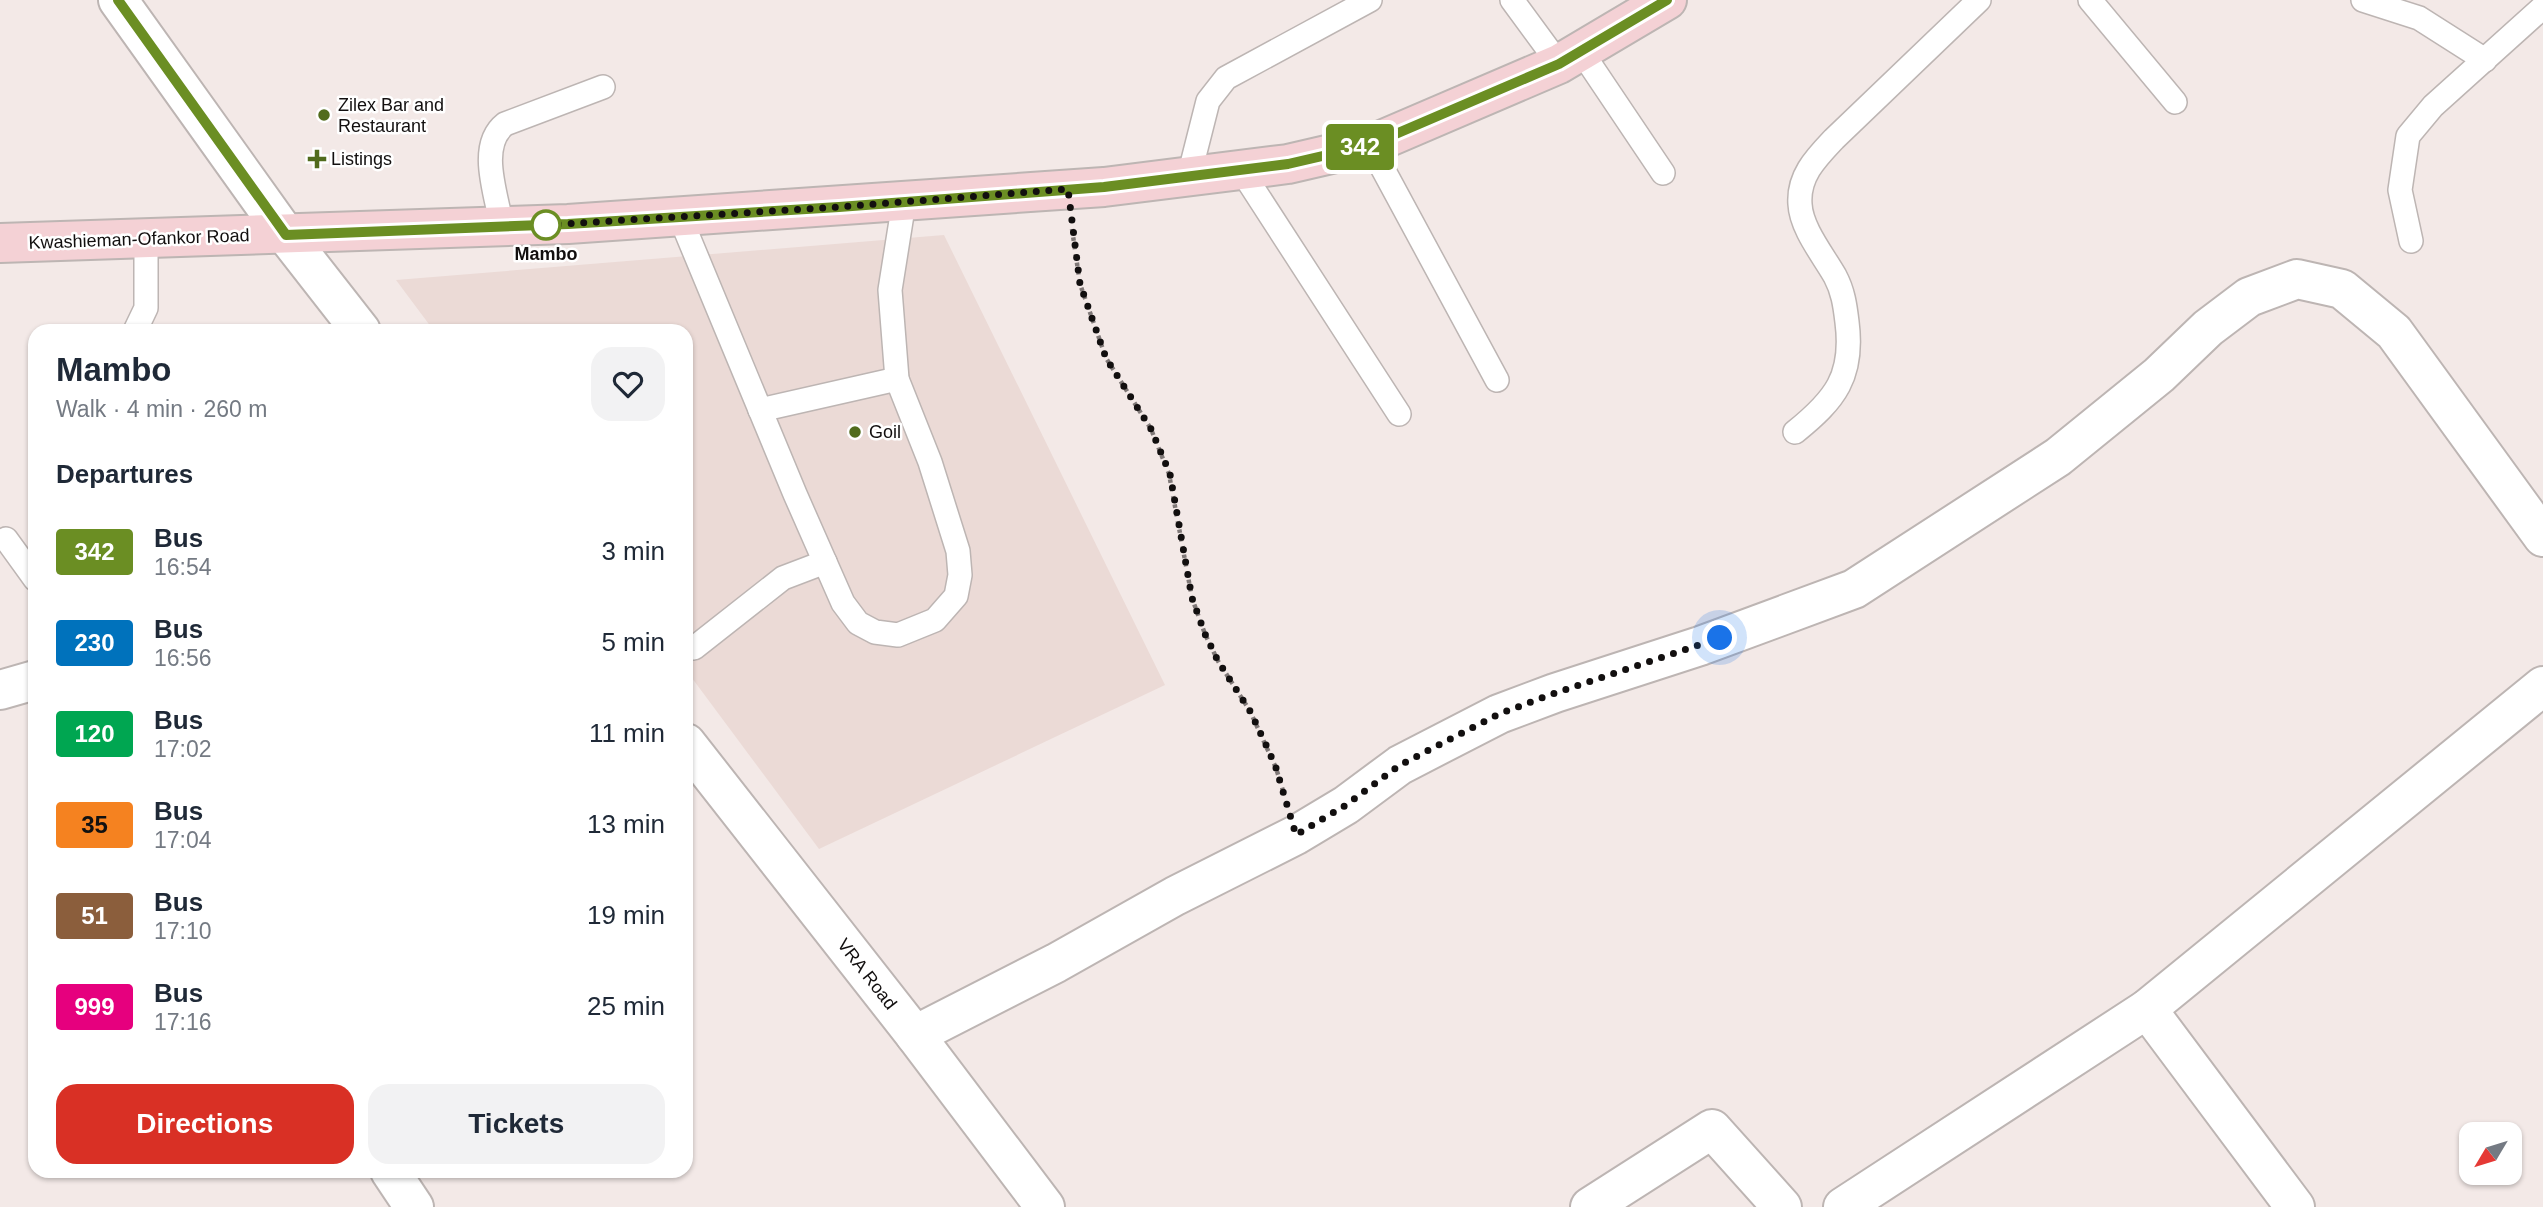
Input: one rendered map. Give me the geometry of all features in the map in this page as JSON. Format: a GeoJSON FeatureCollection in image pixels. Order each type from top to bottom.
{"type":"FeatureCollection","features":[{"type":"Feature","properties":{"kind":"main road","name":"Kwashieman-Ofankor Road"},"geometry":{"type":"LineString","coordinates":[[0,243],[502,227],[680,217],[1068,189],[1288,164],[1370,145],[1570,58],[1667,0]]}},
{"type":"Feature","properties":{"kind":"street"},"geometry":{"type":"LineString","coordinates":[[118,0],[286,235],[356,324]]}},
{"type":"Feature","properties":{"kind":"street"},"geometry":{"type":"LineString","coordinates":[[915,1035],[1056,963],[1175,896],[1296,835],[1346,805],[1400,765],[1499,714],[1700,646],[1854,589],[2058,457],[2159,375],[2208,328],[2249,297],[2297,279],[2342,289],[2394,332],[2543,537]]}},
{"type":"Feature","properties":{"kind":"street"},"geometry":{"type":"LineString","coordinates":[[0,690],[28,682]]}},
{"type":"Feature","properties":{"kind":"street"},"geometry":{"type":"LineString","coordinates":[[1843,1207],[2147,1009],[2543,686]]}},
{"type":"Feature","properties":{"kind":"street","name":"VRA Road"},"geometry":{"type":"LineString","coordinates":[[693,753],[915,1035],[1045,1207]]}},
{"type":"Feature","properties":{"kind":"street"},"geometry":{"type":"LineString","coordinates":[[2147,1009],[2295,1207]]}},
{"type":"Feature","properties":{"kind":"street"},"geometry":{"type":"LineString","coordinates":[[1590,1207],[1712,1129],[1783,1207]]}},
{"type":"Feature","properties":{"kind":"street"},"geometry":{"type":"LineString","coordinates":[[395,1178],[414,1207]]}},
{"type":"Feature","properties":{"kind":"lane"},"geometry":{"type":"LineString","coordinates":[[1189,176],[1208,101],[1226,78],[1370,0]]}},
{"type":"Feature","properties":{"kind":"lane"},"geometry":{"type":"LineString","coordinates":[[1512,0],[1570,58],[1663,173]]}},
{"type":"Feature","properties":{"kind":"lane"},"geometry":{"type":"LineString","coordinates":[[1795,432],[1822,410],[1839,385],[1846,369],[1848,332],[1843,292],[1812,240],[1800,205],[1803,181],[1812,162],[1834,139],[1979,0]]}},
{"type":"Feature","properties":{"kind":"lane"},"geometry":{"type":"LineString","coordinates":[[2090,0],[2175,102]]}},
{"type":"Feature","properties":{"kind":"lane"},"geometry":{"type":"LineString","coordinates":[[2363,0],[2419,18],[2485,60]]}},
{"type":"Feature","properties":{"kind":"lane"},"geometry":{"type":"LineString","coordinates":[[2411,241],[2400,190],[2408,136],[2432,106],[2543,7]]}},
{"type":"Feature","properties":{"kind":"lane"},"geometry":{"type":"LineString","coordinates":[[502,227],[490,159],[492,139],[497,130],[505,124],[603,87]]}},
{"type":"Feature","properties":{"kind":"lane"},"geometry":{"type":"LineString","coordinates":[[1370,145],[1497,380]]}},
{"type":"Feature","properties":{"kind":"lane"},"geometry":{"type":"LineString","coordinates":[[1241,170],[1399,414]]}},
{"type":"Feature","properties":{"kind":"lane"},"geometry":{"type":"LineString","coordinates":[[680,217],[843,603],[858,623],[875,632],[898,635],[935,620],[956,596],[960,575],[958,551],[930,462],[897,379],[890,289],[904,202]]}},
{"type":"Feature","properties":{"kind":"lane"},"geometry":{"type":"LineString","coordinates":[[138,324],[146,309],[146,239]]}},
{"type":"Feature","properties":{"kind":"lane"},"geometry":{"type":"LineString","coordinates":[[760,410],[897,379]]}},
{"type":"Feature","properties":{"kind":"lane"},"geometry":{"type":"LineString","coordinates":[[6,539],[28,569]]}},
{"type":"Feature","properties":{"kind":"lane"},"geometry":{"type":"LineString","coordinates":[[694,648],[783,578],[825,562]]}},
{"type":"Feature","properties":{"kind":"path"},"geometry":{"type":"LineString","coordinates":[[1068,189],[1080,284],[1102,347],[1106,358],[1151,429],[1170,474],[1192,598],[1200,622],[1218,661],[1250,711],[1276,768],[1296,835]]}},
{"type":"Feature","properties":{"kind":"shaded area"},"geometry":{"type":"Polygon","coordinates":[[[944,235],[1165,685],[819,849],[693,679],[693,324],[429,324],[396,280],[944,235]]]}},
{"type":"Feature","properties":{"kind":"bus line","name":"342"},"geometry":{"type":"LineString","coordinates":[[118,0],[286,235],[568,224],[839,207],[1104,187],[1288,164],[1370,145],[1559,64],[1667,0]]}},
{"type":"Feature","properties":{"kind":"place","name":"Zilex Bar and Restaurant"},"geometry":{"type":"Point","coordinates":[324,115]}},
{"type":"Feature","properties":{"kind":"place","name":"Listings"},"geometry":{"type":"Point","coordinates":[317,159]}},
{"type":"Feature","properties":{"kind":"place","name":"Mambo"},"geometry":{"type":"Point","coordinates":[546,225]}},
{"type":"Feature","properties":{"kind":"place","name":"Goil"},"geometry":{"type":"Point","coordinates":[855,432]}},
{"type":"Feature","properties":{"kind":"route"},"geometry":{"type":"LineString","coordinates":[[546,225],[839,207],[1068,189],[1080,284],[1106,358],[1151,429],[1170,474],[1192,598],[1218,661],[1250,711],[1268,749],[1296,835],[1346,805],[1400,765],[1499,714],[1720,638]]}}]}
